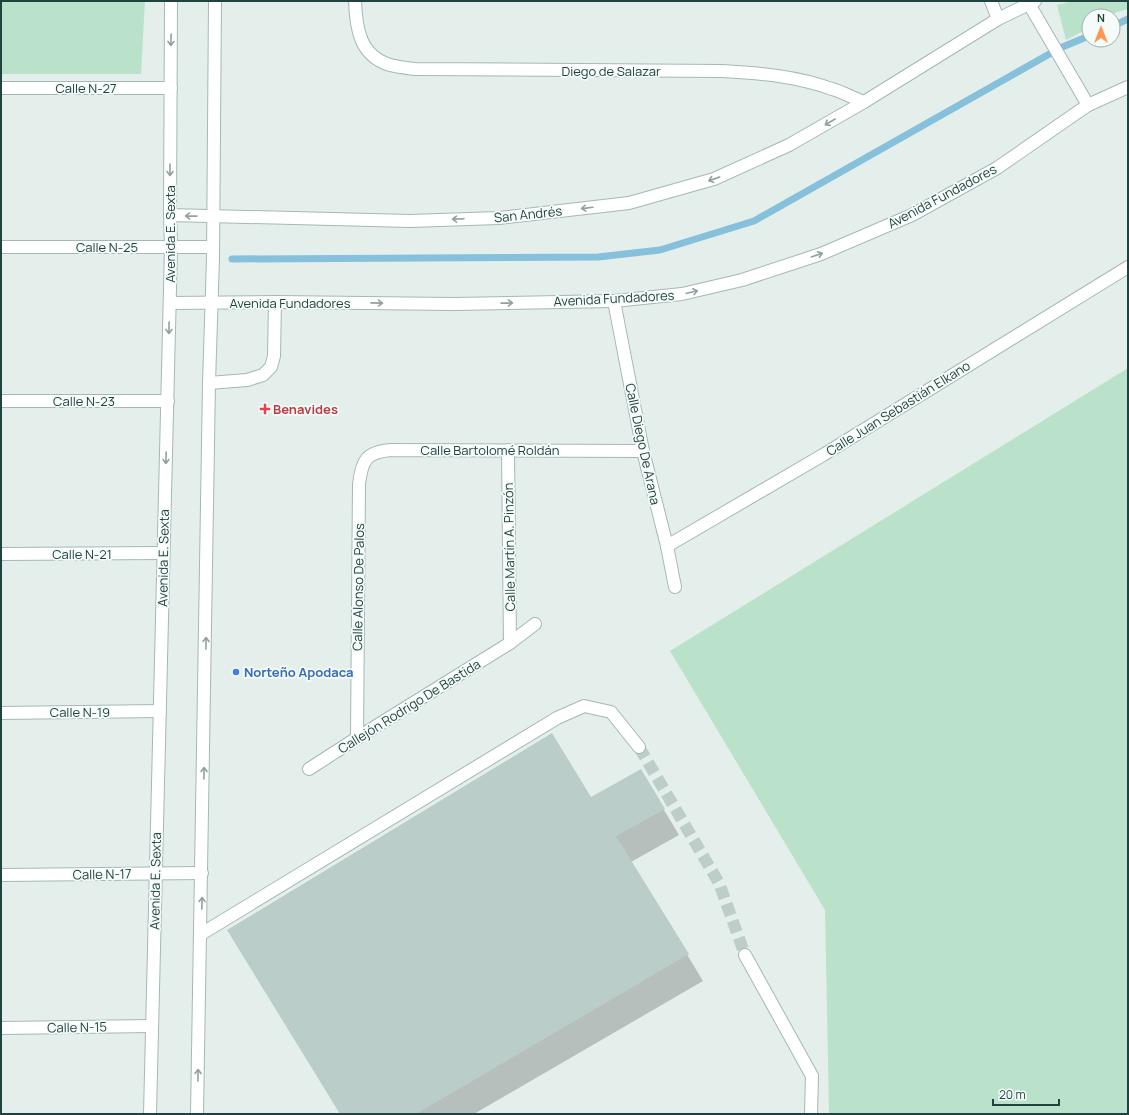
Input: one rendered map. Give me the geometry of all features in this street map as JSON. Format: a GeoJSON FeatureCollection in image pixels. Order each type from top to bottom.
{"type":"FeatureCollection","features":[{"type":"Feature","properties":{"kind":"street","name":"Avenida E. Sexta"},"geometry":{"type":"LineString","coordinates":[[150,1114],[170,303],[171,1]]}},
{"type":"Feature","properties":{"kind":"street"},"geometry":{"type":"LineString","coordinates":[[197,1114],[209,382],[213,247],[212,216],[215,1]]}},
{"type":"Feature","properties":{"kind":"street","name":"Diego de Salazar"},"geometry":{"type":"LineString","coordinates":[[355,1],[356,21],[362,42],[372,56],[390,64],[415,69],[722,71],[761,73],[801,79],[832,88],[864,102]]}},
{"type":"Feature","properties":{"kind":"street"},"geometry":{"type":"LineString","coordinates":[[991,1],[998,19]]}},
{"type":"Feature","properties":{"kind":"street"},"geometry":{"type":"LineString","coordinates":[[864,102],[998,19],[1032,2],[1041,26],[1088,105]]}},
{"type":"Feature","properties":{"kind":"street","name":"Avenida Fundadores"},"geometry":{"type":"LineString","coordinates":[[170,303],[275,302],[454,304],[614,301],[682,294],[742,280],[821,254],[912,215],[990,172],[1088,105],[1128,87]]}},
{"type":"Feature","properties":{"kind":"street","name":"Calle N-27"},"geometry":{"type":"LineString","coordinates":[[1,88],[170,88]]}},
{"type":"Feature","properties":{"kind":"street","name":"San Andrés"},"geometry":{"type":"LineString","coordinates":[[170,215],[410,221],[499,218],[628,203],[714,179],[789,145],[864,102]]}},
{"type":"Feature","properties":{"kind":"street","name":"Calle N-25"},"geometry":{"type":"LineString","coordinates":[[1,247],[213,247]]}},
{"type":"Feature","properties":{"kind":"street","name":"Calle Juan Sebastián Elkano"},"geometry":{"type":"LineString","coordinates":[[667,546],[823,455],[1128,266]]}},
{"type":"Feature","properties":{"kind":"street","name":"Calle Diego De Arana"},"geometry":{"type":"LineString","coordinates":[[614,301],[644,451],[667,546],[675,587]]}},
{"type":"Feature","properties":{"kind":"street"},"geometry":{"type":"LineString","coordinates":[[209,382],[247,380],[263,375],[271,367],[274,356],[275,302]]}},
{"type":"Feature","properties":{"kind":"street","name":"Calle N-23"},"geometry":{"type":"LineString","coordinates":[[1,401],[168,401]]}},
{"type":"Feature","properties":{"kind":"street","name":"Calle Martín A. Pinzón"},"geometry":{"type":"LineString","coordinates":[[508,450],[510,643]]}},
{"type":"Feature","properties":{"kind":"street","name":"Calle Bartolomé Roldán"},"geometry":{"type":"LineString","coordinates":[[359,484],[361,468],[367,459],[377,451],[644,451]]}},
{"type":"Feature","properties":{"kind":"street","name":"Calle Alonso De Palos"},"geometry":{"type":"LineString","coordinates":[[357,738],[359,484]]}},
{"type":"Feature","properties":{"kind":"street","name":"Calle N-21"},"geometry":{"type":"LineString","coordinates":[[1,554],[163,553]]}},
{"type":"Feature","properties":{"kind":"street","name":"Callejón Rodrigo De Bastida"},"geometry":{"type":"LineString","coordinates":[[309,770],[357,738],[510,643],[535,624]]}},
{"type":"Feature","properties":{"kind":"street"},"geometry":{"type":"LineString","coordinates":[[201,934],[550,722],[584,706],[611,712],[639,747]]}},
{"type":"Feature","properties":{"kind":"street","name":"Calle N-19"},"geometry":{"type":"LineString","coordinates":[[1,713],[160,711]]}},
{"type":"Feature","properties":{"kind":"street","name":"Calle N-17"},"geometry":{"type":"LineString","coordinates":[[1,875],[155,873],[202,874]]}},
{"type":"Feature","properties":{"kind":"street"},"geometry":{"type":"LineString","coordinates":[[745,955],[812,1076],[811,1114]]}},
{"type":"Feature","properties":{"kind":"street","name":"Calle N-15"},"geometry":{"type":"LineString","coordinates":[[1,1028],[152,1026]]}},
{"type":"Feature","properties":{"kind":"green space"},"geometry":{"type":"Polygon","coordinates":[[[1,1],[145,1],[141,74],[1,74],[1,1]]]}},
{"type":"Feature","properties":{"kind":"green space"},"geometry":{"type":"Polygon","coordinates":[[[1073,1],[1128,1],[1128,9],[1121,11],[1121,8],[1081,8],[1081,32],[1066,40],[1057,5],[1073,1]]]}},
{"type":"Feature","properties":{"kind":"green space"},"geometry":{"type":"Polygon","coordinates":[[[1128,368],[1128,1114],[829,1114],[825,910],[670,651],[1128,368]]]}},
{"type":"Feature","properties":{"kind":"building"},"geometry":{"type":"Polygon","coordinates":[[[552,733],[591,797],[641,769],[665,809],[616,836],[689,954],[416,1114],[340,1114],[227,930],[552,733]]]}},
{"type":"Feature","properties":{"kind":"waterway"},"geometry":{"type":"LineString","coordinates":[[1121,22],[1128,19]]}},
{"type":"Feature","properties":{"kind":"waterway"},"geometry":{"type":"LineString","coordinates":[[232,259],[598,257],[660,250],[754,221],[1060,48],[1081,39]]}},
{"type":"Feature","properties":{"kind":"tunnel"},"geometry":{"type":"LineString","coordinates":[[639,747],[719,883],[745,955]]}},
{"type":"Feature","properties":{"kind":"place","name":"Benavides"},"geometry":{"type":"Point","coordinates":[265,409]}},
{"type":"Feature","properties":{"kind":"place","name":"Norteño Apodaca"},"geometry":{"type":"Point","coordinates":[236,672]}}]}
